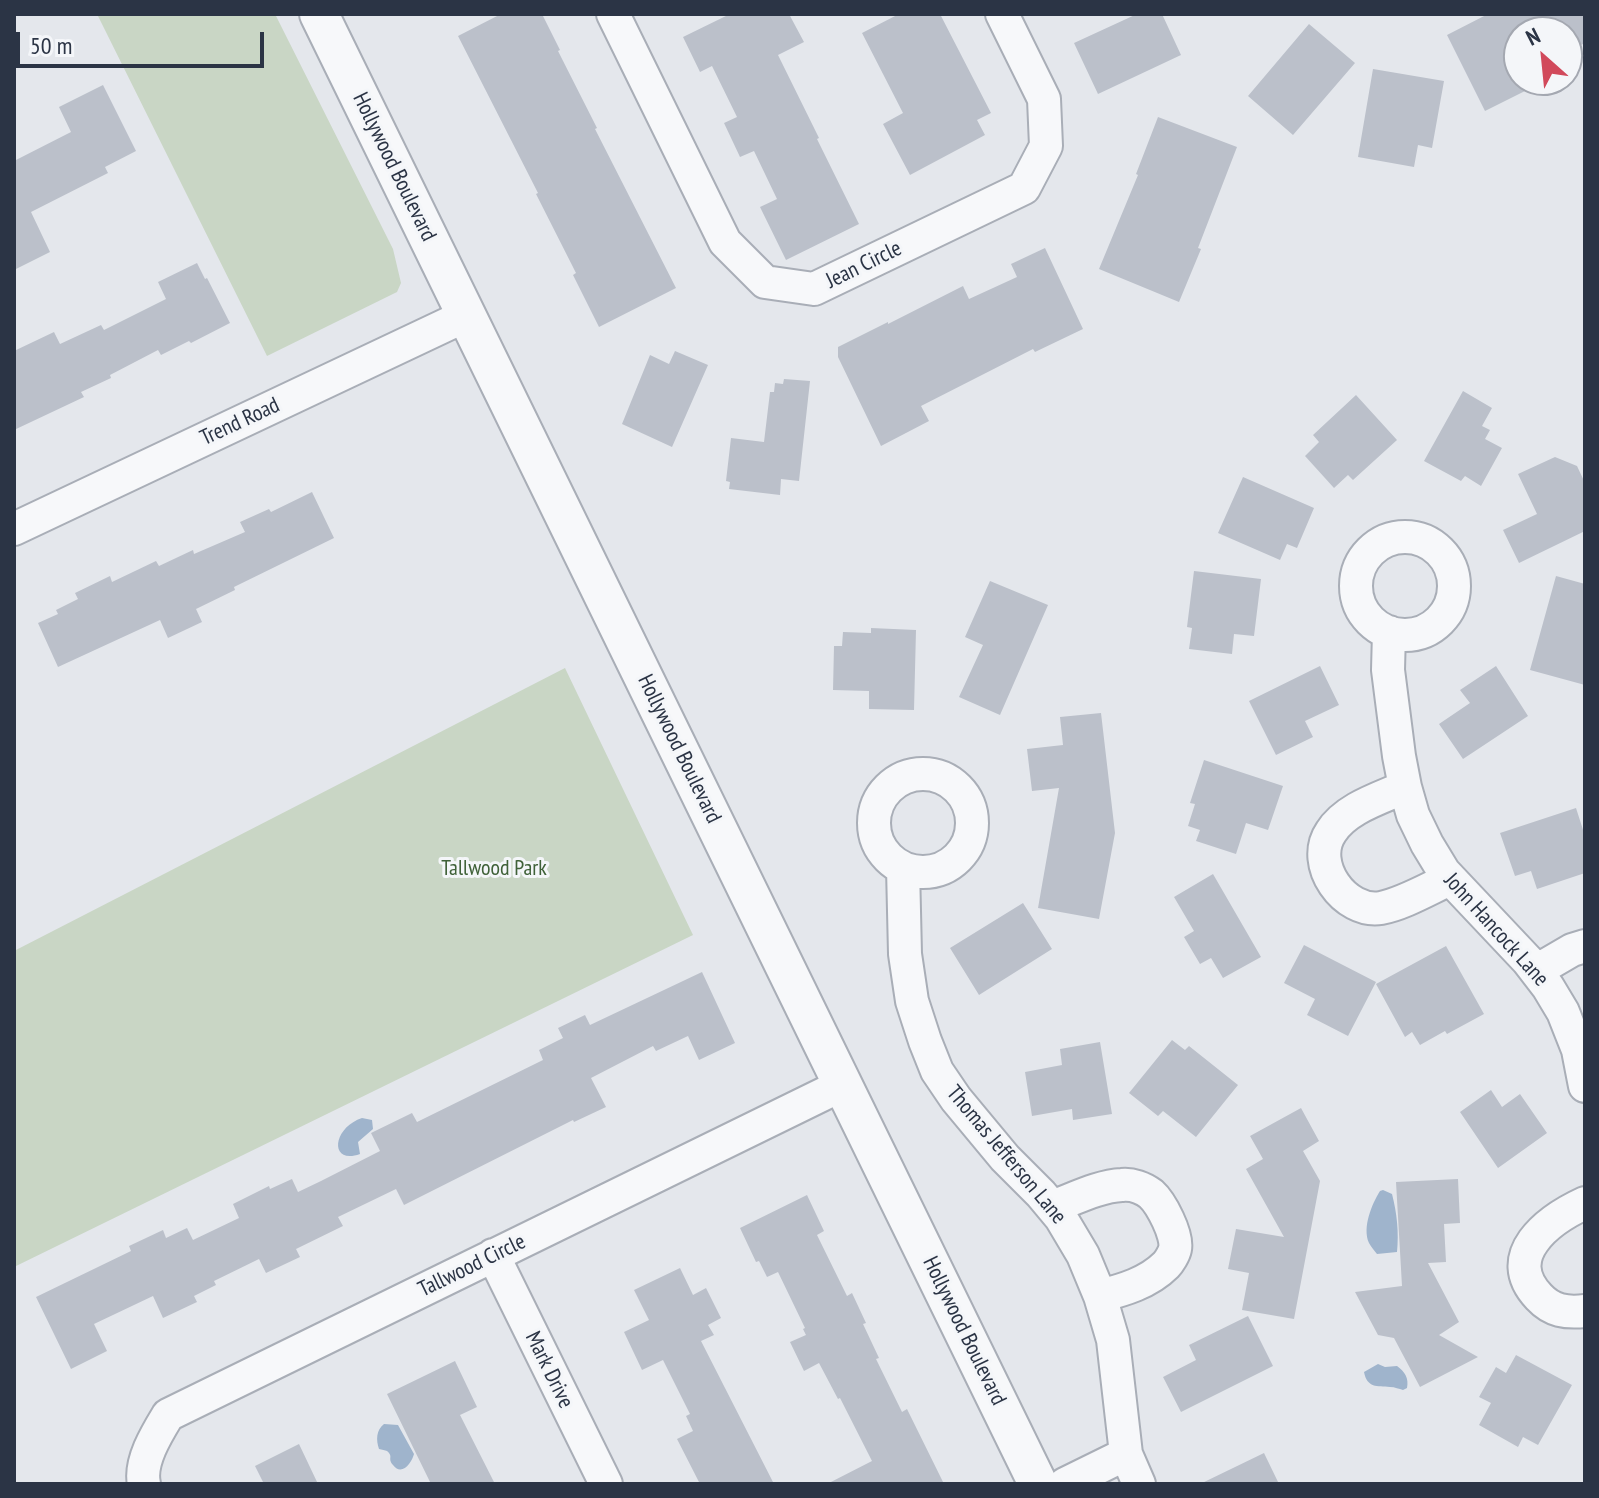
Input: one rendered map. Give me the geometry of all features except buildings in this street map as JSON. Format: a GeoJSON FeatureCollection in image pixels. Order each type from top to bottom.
{"type":"FeatureCollection","features":[{"type":"Feature","properties":{"kind":"street","name":"Hollywood Boulevard"},"geometry":{"type":"LineString","coordinates":[[319,14],[1038,1484]]}},
{"type":"Feature","properties":{"kind":"street","name":"Jean Circle"},"geometry":{"type":"LineString","coordinates":[[613,14],[725,242],[765,282],[814,289],[1024,188],[1046,146],[1044,99],[1002,14]]}},
{"type":"Feature","properties":{"kind":"street","name":"Trend Road"},"geometry":{"type":"LineString","coordinates":[[14,529],[467,315]]}},
{"type":"Feature","properties":{"kind":"street","name":"John Hancock Lane"},"geometry":{"type":"LineString","coordinates":[[1389,632],[1388,670],[1399,756],[1413,815],[1444,872],[1536,971],[1563,1012],[1584,1071]]}},
{"type":"Feature","properties":{"kind":"street"},"geometry":{"type":"LineString","coordinates":[[1405,787],[1363,806],[1332,830],[1325,843],[1324,858],[1329,877],[1350,900],[1365,908],[1382,908],[1450,879]]}},
{"type":"Feature","properties":{"kind":"street","name":"Thomas Jefferson Lane"},"geometry":{"type":"LineString","coordinates":[[903,868],[905,954],[912,1001],[937,1071],[1005,1158],[1061,1218],[1083,1255],[1113,1340],[1126,1454],[1139,1484]]}},
{"type":"Feature","properties":{"kind":"street"},"geometry":{"type":"LineString","coordinates":[[1536,971],[1585,946]]}},
{"type":"Feature","properties":{"kind":"street","name":"Tallwood Circle"},"geometry":{"type":"LineString","coordinates":[[144,1484],[151,1443],[168,1415],[844,1084]]}},
{"type":"Feature","properties":{"kind":"street"},"geometry":{"type":"LineString","coordinates":[[1052,1207],[1123,1184],[1141,1188],[1153,1196],[1163,1211],[1175,1248],[1167,1264],[1131,1288],[1100,1296]]}},
{"type":"Feature","properties":{"kind":"street"},"geometry":{"type":"LineString","coordinates":[[1585,1203],[1566,1211],[1535,1238],[1525,1256],[1524,1274],[1530,1288],[1554,1309],[1585,1311]]}},
{"type":"Feature","properties":{"kind":"street","name":"Mark Drive"},"geometry":{"type":"LineString","coordinates":[[493,1255],[606,1484]]}},
{"type":"Feature","properties":{"kind":"street"},"geometry":{"type":"LineString","coordinates":[[1065,1484],[1126,1454]]}},
{"type":"Feature","properties":{"kind":"green space"},"geometry":{"type":"Polygon","coordinates":[[[97,14],[275,14],[393,249],[401,283],[397,292],[267,356],[97,14]]]}},
{"type":"Feature","properties":{"kind":"green space","name":"Tallwood Park"},"geometry":{"type":"Polygon","coordinates":[[[565,668],[693,935],[14,1267],[14,951],[565,668]]]}},
{"type":"Feature","properties":{"kind":"water"},"geometry":{"type":"Polygon","coordinates":[[[362,1118],[372,1120],[373,1129],[358,1142],[360,1154],[343,1154],[339,1150],[340,1137],[345,1129],[362,1118]]]}},
{"type":"Feature","properties":{"kind":"water"},"geometry":{"type":"Polygon","coordinates":[[[1383,1190],[1392,1194],[1394,1201],[1397,1252],[1377,1254],[1367,1237],[1367,1223],[1374,1202],[1383,1190]]]}},
{"type":"Feature","properties":{"kind":"water"},"geometry":{"type":"Polygon","coordinates":[[[1378,1364],[1400,1368],[1407,1378],[1407,1388],[1403,1390],[1370,1384],[1364,1372],[1378,1364]]]}},
{"type":"Feature","properties":{"kind":"water"},"geometry":{"type":"Polygon","coordinates":[[[384,1424],[398,1425],[414,1454],[403,1469],[396,1468],[391,1463],[389,1453],[379,1449],[377,1435],[384,1424]]]}}]}
